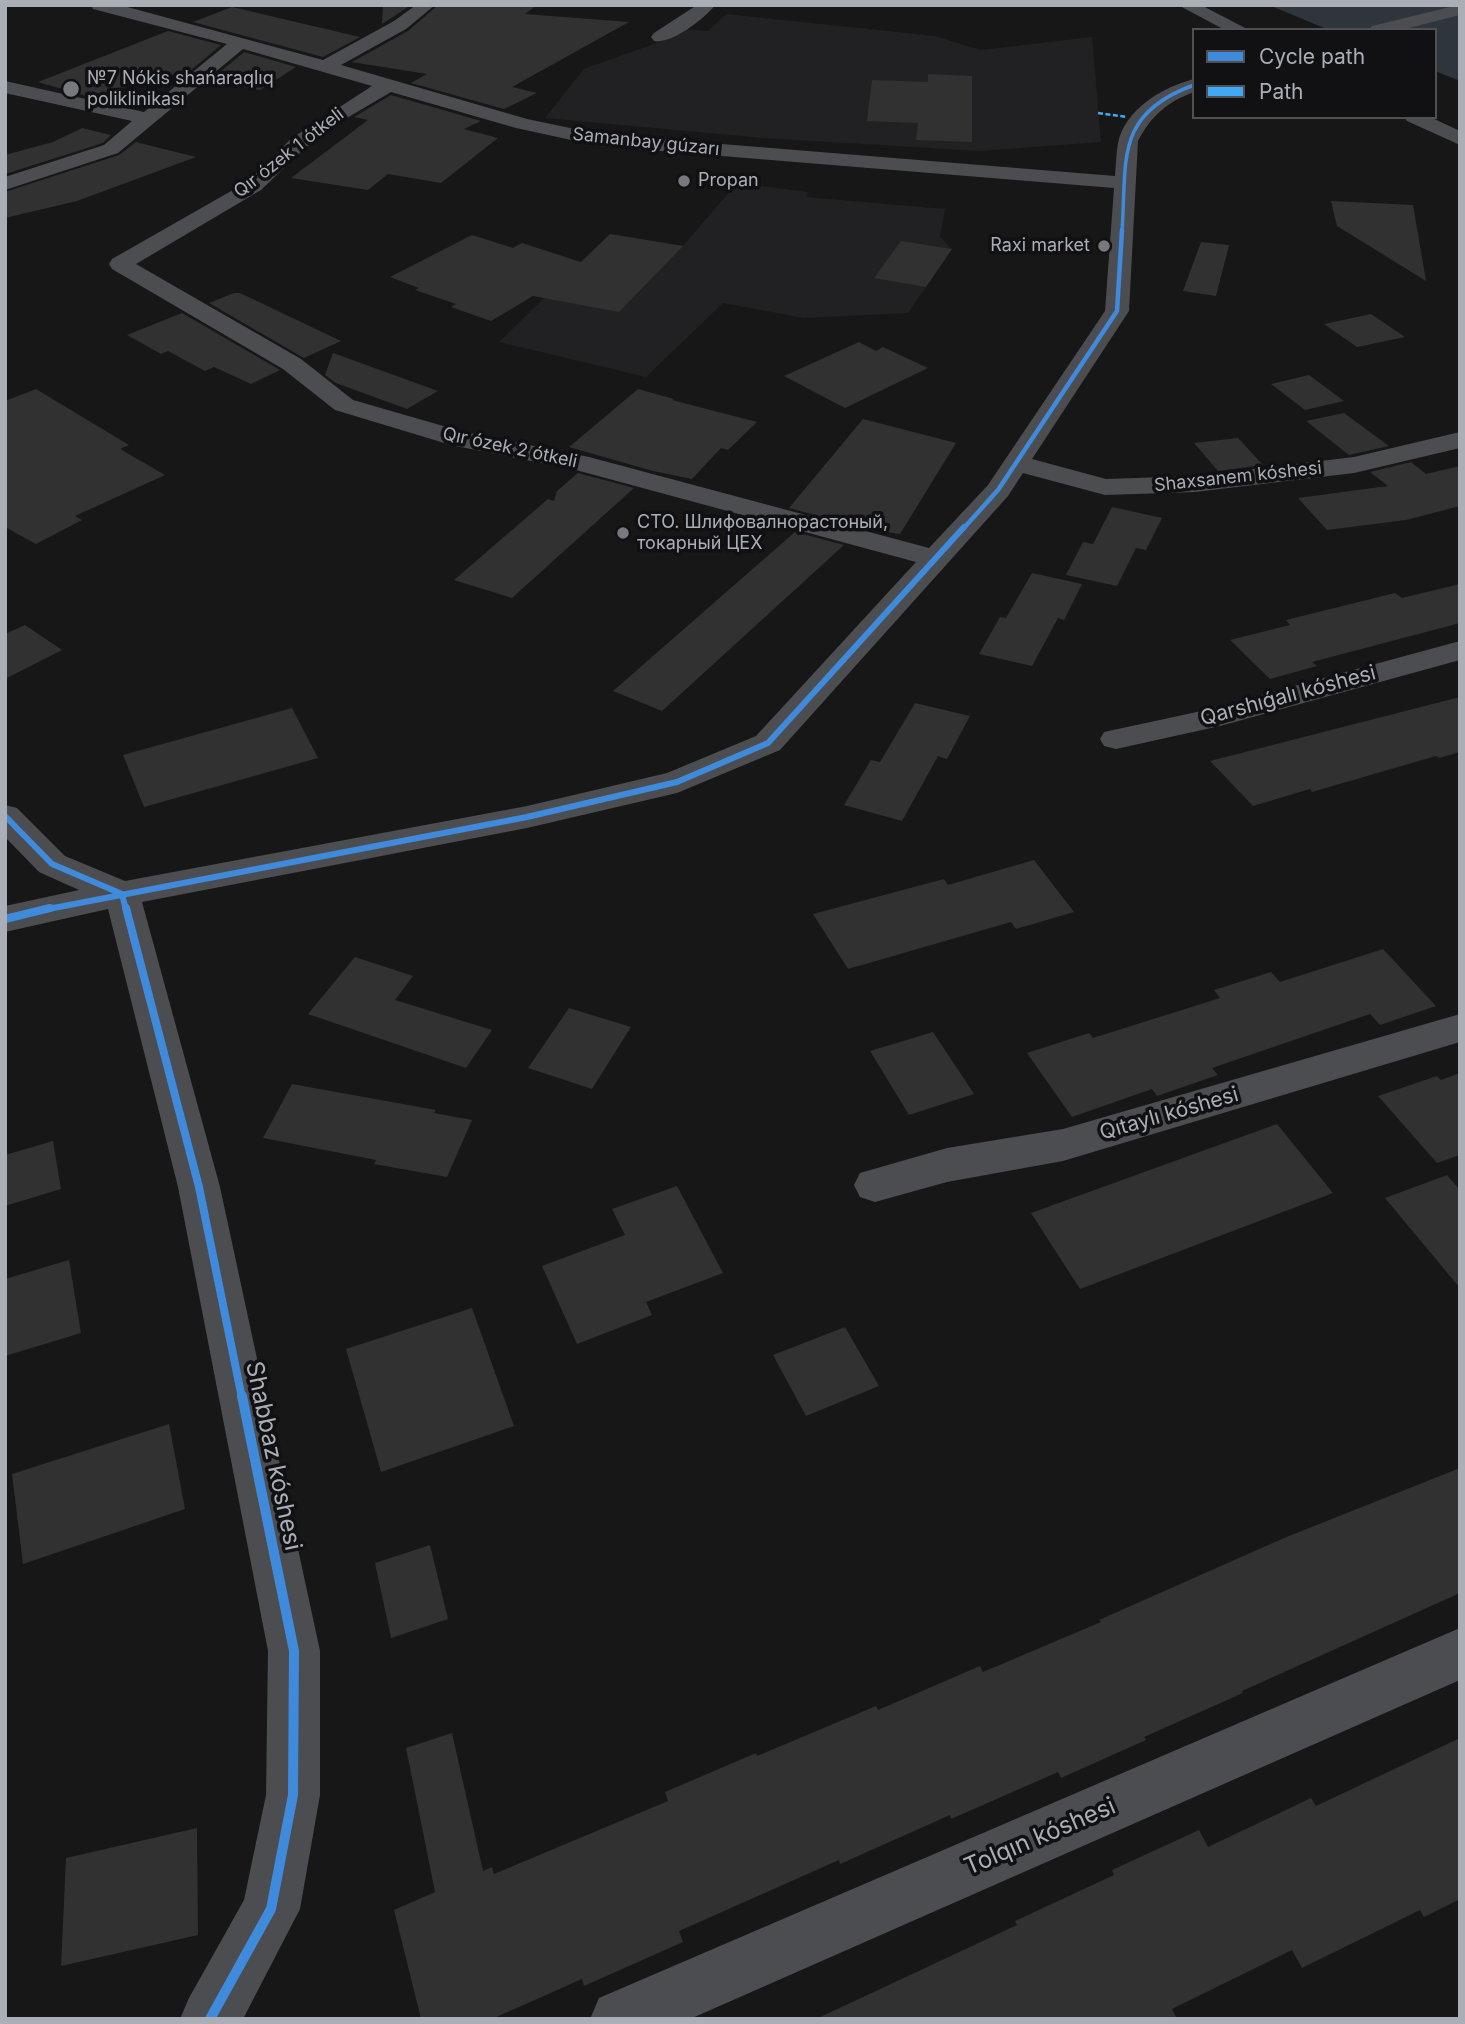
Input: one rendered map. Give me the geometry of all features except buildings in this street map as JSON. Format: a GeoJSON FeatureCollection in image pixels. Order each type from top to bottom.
{"type":"FeatureCollection","features":[{"type":"Feature","properties":{"kind":"street","name":"Samanbay gúzarı"},"geometry":{"type":"LineString","coordinates":[[99,5],[240,42],[523,124],[599,140],[1126,183]]}},
{"type":"Feature","properties":{"kind":"street"},"geometry":{"type":"LineString","coordinates":[[324,67],[400,25],[427,5]]}},
{"type":"Feature","properties":{"kind":"street"},"geometry":{"type":"LineString","coordinates":[[660,37],[700,13],[708,5]]}},
{"type":"Feature","properties":{"kind":"street"},"geometry":{"type":"LineString","coordinates":[[1186,5],[1236,28]]}},
{"type":"Feature","properties":{"kind":"street"},"geometry":{"type":"LineString","coordinates":[[1386,28],[1460,10]]}},
{"type":"Feature","properties":{"kind":"street"},"geometry":{"type":"LineString","coordinates":[[5,184],[111,149],[240,42]]}},
{"type":"Feature","properties":{"kind":"street","name":"Qır ózek 1 ótkeli"},"geometry":{"type":"LineString","coordinates":[[120,264],[254,186],[270,167],[342,110],[387,86]]}},
{"type":"Feature","properties":{"kind":"street"},"geometry":{"type":"LineString","coordinates":[[5,919],[527,817],[677,782],[768,743],[933,558],[998,490],[1117,312],[1128,141],[1140,117],[1167,94],[1192,86]]}},
{"type":"Feature","properties":{"kind":"street"},"geometry":{"type":"LineString","coordinates":[[5,87],[148,119]]}},
{"type":"Feature","properties":{"kind":"street"},"geometry":{"type":"LineString","coordinates":[[1418,119],[1460,139]]}},
{"type":"Feature","properties":{"kind":"street","name":"Qır ózek 2 ótkeli"},"geometry":{"type":"LineString","coordinates":[[120,264],[292,364],[344,405],[460,439],[579,463],[933,558]]}},
{"type":"Feature","properties":{"kind":"street","name":"Shaxsanem kóshesi"},"geometry":{"type":"LineString","coordinates":[[1016,463],[1105,487],[1195,485],[1354,465],[1460,440]]}},
{"type":"Feature","properties":{"kind":"street","name":"Qarshıǵalı kóshesi"},"geometry":{"type":"LineString","coordinates":[[1116,739],[1209,719],[1460,650]]}},
{"type":"Feature","properties":{"kind":"street"},"geometry":{"type":"LineString","coordinates":[[5,816],[52,864],[122,894]]}},
{"type":"Feature","properties":{"kind":"street","name":"Shabbaz kóshesi"},"geometry":{"type":"LineString","coordinates":[[122,894],[199,1187],[294,1651],[293,1796],[271,1909],[210,2019]]}},
{"type":"Feature","properties":{"kind":"street","name":"Qıtaylı kóshesi"},"geometry":{"type":"LineString","coordinates":[[875,1185],[947,1165],[1063,1145],[1460,1028]]}},
{"type":"Feature","properties":{"kind":"street","name":"Tolqın kóshesi"},"geometry":{"type":"LineString","coordinates":[[620,2019],[1460,1654]]}},
{"type":"Feature","properties":{"kind":"shaded area"},"geometry":{"type":"Polygon","coordinates":[[[1269,5],[1443,5],[1460,11],[1460,81],[1437,72],[1437,28],[1324,28],[1269,5]]]}},
{"type":"Feature","properties":{"kind":"shaded area"},"geometry":{"type":"Polygon","coordinates":[[[726,14],[935,36],[981,50],[1092,37],[1101,142],[979,151],[763,138],[545,118],[584,69],[673,37],[686,29],[708,31],[726,14]]]}},
{"type":"Feature","properties":{"kind":"shaded area"},"geometry":{"type":"Polygon","coordinates":[[[737,183],[808,192],[806,197],[945,209],[940,237],[952,249],[908,313],[804,318],[723,303],[646,377],[499,342],[610,234],[683,246],[737,183]]]}},
{"type":"Feature","properties":{"kind":"marked path"},"geometry":{"type":"LineString","coordinates":[[1098,113],[1127,117]]}},
{"type":"Feature","properties":{"kind":"cycle path"},"geometry":{"type":"LineString","coordinates":[[5,919],[58,906],[527,817],[677,782],[768,743],[998,490],[1117,311],[1128,141],[1140,120],[1154,105],[1171,94],[1192,86]]}},
{"type":"Feature","properties":{"kind":"cycle path"},"geometry":{"type":"LineString","coordinates":[[5,816],[52,864],[122,894],[199,1187],[294,1651],[293,1795],[271,1909],[210,2019]]}},
{"type":"Feature","properties":{"kind":"place","name":"№7 Nókis shańaraqlıq poliklinikası"},"geometry":{"type":"Point","coordinates":[71,89]}},
{"type":"Feature","properties":{"kind":"place","name":"Propan"},"geometry":{"type":"Point","coordinates":[684,181]}},
{"type":"Feature","properties":{"kind":"place","name":"Raxi market"},"geometry":{"type":"Point","coordinates":[1104,246]}},
{"type":"Feature","properties":{"kind":"place","name":"СТО. Шлифовалнорастоный, токарный ЦЕХ"},"geometry":{"type":"Point","coordinates":[623,533]}}]}
